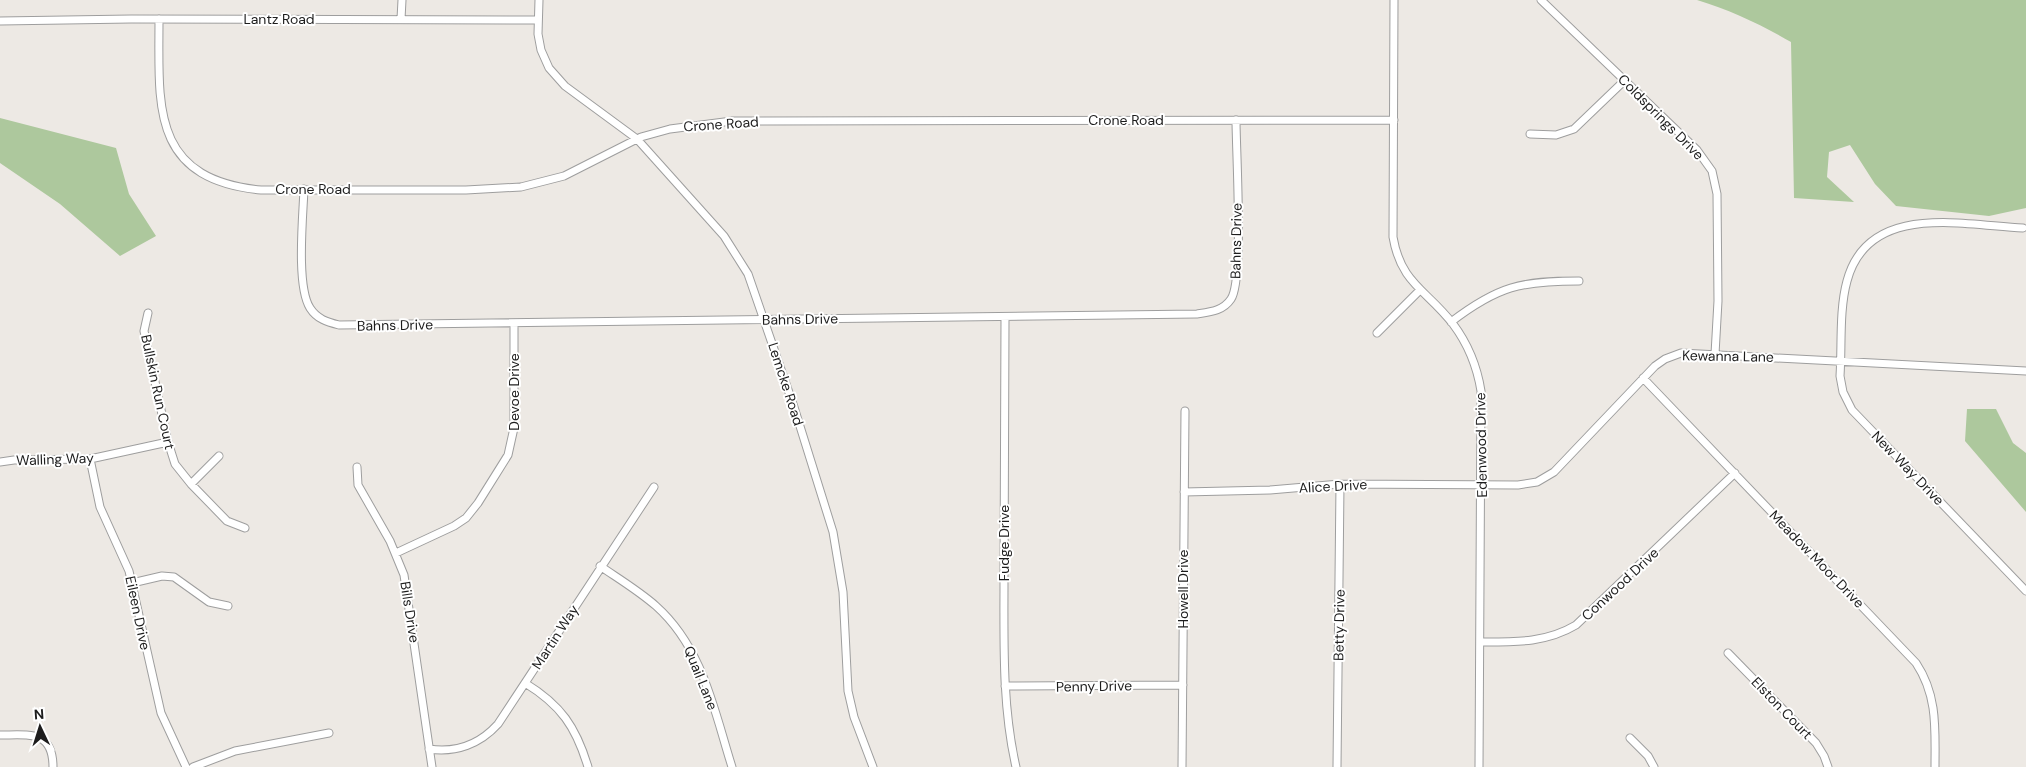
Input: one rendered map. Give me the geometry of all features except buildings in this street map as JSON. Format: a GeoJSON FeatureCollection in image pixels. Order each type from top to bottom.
{"type":"FeatureCollection","features":[{"type":"Feature","properties":{"kind":"street"},"geometry":{"type":"LineString","coordinates":[[401,19],[402,0]]}},
{"type":"Feature","properties":{"kind":"street"},"geometry":{"type":"LineString","coordinates":[[537,20],[539,0]]}},
{"type":"Feature","properties":{"kind":"street","name":"Edenwood Drive"},"geometry":{"type":"LineString","coordinates":[[1394,0],[1394,243],[1403,270],[1452,322],[1466,344],[1479,377],[1481,390],[1479,767]]}},
{"type":"Feature","properties":{"kind":"street","name":"Coldsprings Drive"},"geometry":{"type":"LineString","coordinates":[[1541,0],[1697,150],[1710,169],[1718,201],[1715,354]]}},
{"type":"Feature","properties":{"kind":"street","name":"Lantz Road"},"geometry":{"type":"LineString","coordinates":[[0,21],[159,19],[537,20]]}},
{"type":"Feature","properties":{"kind":"street","name":"Crone Road"},"geometry":{"type":"LineString","coordinates":[[159,19],[160,102],[166,128],[180,153],[202,173],[225,184],[261,190],[466,190],[521,187],[564,176],[637,139],[670,129],[732,121],[1394,120]]}},
{"type":"Feature","properties":{"kind":"street","name":"Lemcke Road"},"geometry":{"type":"LineString","coordinates":[[537,20],[543,56],[558,80],[637,139],[699,207],[736,254],[748,274],[814,466],[837,549],[843,592],[848,691],[854,717],[873,767]]}},
{"type":"Feature","properties":{"kind":"street"},"geometry":{"type":"LineString","coordinates":[[1530,134],[1556,134],[1574,129],[1624,80]]}},
{"type":"Feature","properties":{"kind":"street","name":"Bahns Drive"},"geometry":{"type":"LineString","coordinates":[[304,189],[304,291],[308,305],[321,319],[345,325],[1005,318],[1197,314],[1214,312],[1225,306],[1235,290],[1238,265],[1236,120]]}},
{"type":"Feature","properties":{"kind":"street","name":"New Way Drive"},"geometry":{"type":"LineString","coordinates":[[2023,228],[1924,223],[1904,225],[1884,233],[1867,247],[1851,271],[1846,288],[1841,360],[1842,386],[1852,410],[2026,591]]}},
{"type":"Feature","properties":{"kind":"street"},"geometry":{"type":"LineString","coordinates":[[1452,322],[1475,304],[1501,290],[1531,282],[1579,281]]}},
{"type":"Feature","properties":{"kind":"street"},"geometry":{"type":"LineString","coordinates":[[1378,333],[1420,290]]}},
{"type":"Feature","properties":{"kind":"street","name":"Bullskin Run Court"},"geometry":{"type":"LineString","coordinates":[[148,313],[144,331],[168,442],[175,464],[191,484],[226,520],[245,528]]}},
{"type":"Feature","properties":{"kind":"street","name":"Fudge Drive"},"geometry":{"type":"LineString","coordinates":[[1005,318],[1005,686],[1009,732],[1016,767]]}},
{"type":"Feature","properties":{"kind":"street","name":"Devoe Drive"},"geometry":{"type":"LineString","coordinates":[[396,553],[454,526],[466,518],[478,503],[508,455],[514,428],[514,323]]}},
{"type":"Feature","properties":{"kind":"street","name":"Kewanna Lane"},"geometry":{"type":"LineString","coordinates":[[1481,484],[1526,484],[1537,482],[1548,476],[1643,378],[1659,363],[1674,355],[1689,352],[2026,371]]}},
{"type":"Feature","properties":{"kind":"street","name":"Meadow Moor Drive"},"geometry":{"type":"LineString","coordinates":[[1643,378],[1920,669],[1928,684],[1934,703],[1935,767]]}},
{"type":"Feature","properties":{"kind":"street","name":"Howell Drive"},"geometry":{"type":"LineString","coordinates":[[1182,767],[1185,411]]}},
{"type":"Feature","properties":{"kind":"street","name":"Walling Way"},"geometry":{"type":"LineString","coordinates":[[0,462],[14,460],[90,459],[168,442]]}},
{"type":"Feature","properties":{"kind":"street"},"geometry":{"type":"LineString","coordinates":[[191,484],[219,456]]}},
{"type":"Feature","properties":{"kind":"street","name":"Eileen Drive"},"geometry":{"type":"LineString","coordinates":[[90,459],[100,508],[127,564],[161,713],[186,767]]}},
{"type":"Feature","properties":{"kind":"street","name":"Bills Drive"},"geometry":{"type":"LineString","coordinates":[[357,467],[358,485],[396,553],[404,575],[409,597],[432,767]]}},
{"type":"Feature","properties":{"kind":"street","name":"Conwood Drive"},"geometry":{"type":"LineString","coordinates":[[1480,642],[1536,641],[1558,634],[1576,624],[1735,474]]}},
{"type":"Feature","properties":{"kind":"street","name":"Alice Drive"},"geometry":{"type":"LineString","coordinates":[[1184,492],[1270,490],[1340,484],[1481,484]]}},
{"type":"Feature","properties":{"kind":"street","name":"Betty Drive"},"geometry":{"type":"LineString","coordinates":[[1338,767],[1340,484]]}},
{"type":"Feature","properties":{"kind":"street","name":"Martin Way"},"geometry":{"type":"LineString","coordinates":[[429,750],[459,748],[486,736],[498,724],[600,566],[654,487]]}},
{"type":"Feature","properties":{"kind":"street","name":"Quail Lane"},"geometry":{"type":"LineString","coordinates":[[600,566],[657,607],[687,642],[707,685],[732,767]]}},
{"type":"Feature","properties":{"kind":"street"},"geometry":{"type":"LineString","coordinates":[[132,583],[162,576],[174,577],[209,602],[228,606]]}},
{"type":"Feature","properties":{"kind":"street","name":"Elston Court"},"geometry":{"type":"LineString","coordinates":[[1728,653],[1816,743],[1828,767]]}},
{"type":"Feature","properties":{"kind":"street"},"geometry":{"type":"LineString","coordinates":[[524,683],[548,698],[566,717],[579,740],[588,767]]}},
{"type":"Feature","properties":{"kind":"street","name":"Penny Drive"},"geometry":{"type":"LineString","coordinates":[[1005,686],[1182,684]]}},
{"type":"Feature","properties":{"kind":"street"},"geometry":{"type":"LineString","coordinates":[[193,767],[234,751],[329,733]]}},
{"type":"Feature","properties":{"kind":"street"},"geometry":{"type":"LineString","coordinates":[[0,735],[32,736],[44,740],[52,750],[53,767]]}},
{"type":"Feature","properties":{"kind":"street"},"geometry":{"type":"LineString","coordinates":[[1630,738],[1648,756],[1654,767]]}},
{"type":"Feature","properties":{"kind":"green space"},"geometry":{"type":"Polygon","coordinates":[[[1697,0],[2026,0],[2026,208],[1989,216],[1896,206],[1875,184],[1850,145],[1829,152],[1827,177],[1854,202],[1794,198],[1791,42],[1745,18],[1697,0]]]}},
{"type":"Feature","properties":{"kind":"green space"},"geometry":{"type":"Polygon","coordinates":[[[0,118],[116,148],[129,194],[156,236],[120,256],[60,204],[0,163],[0,118]]]}},
{"type":"Feature","properties":{"kind":"green space"},"geometry":{"type":"Polygon","coordinates":[[[1967,409],[1996,409],[2013,443],[2026,453],[2026,512],[1965,441],[1967,409]]]}}]}
